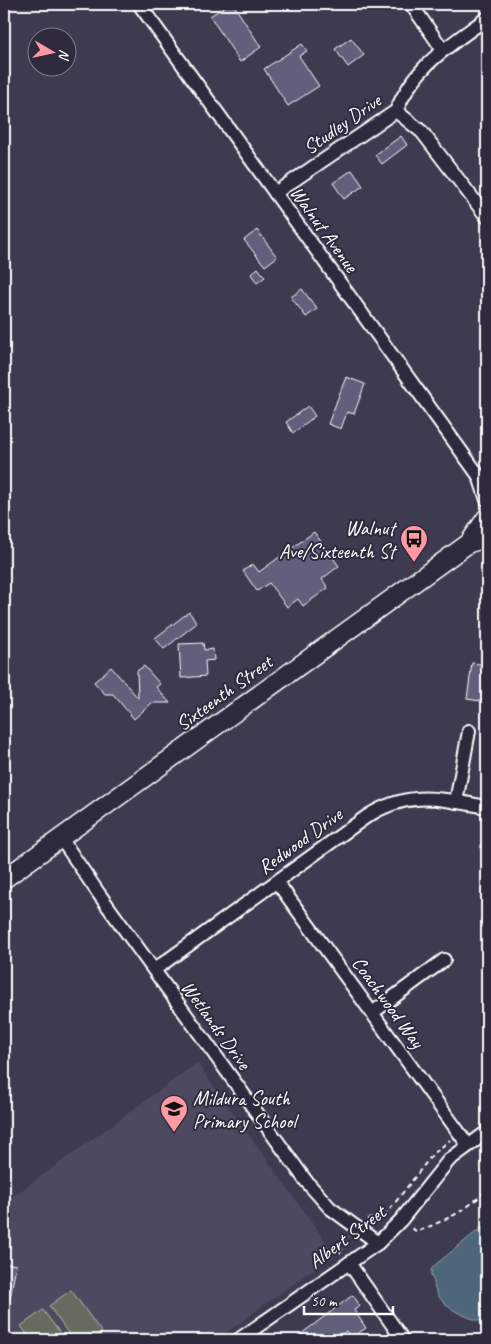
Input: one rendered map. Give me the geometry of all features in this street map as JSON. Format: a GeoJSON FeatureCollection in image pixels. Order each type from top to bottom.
{"type":"FeatureCollection","features":[{"type":"Feature","properties":{"kind":"street","name":"Walnut Avenue"},"geometry":{"type":"LineString","coordinates":[[140,4],[275,194],[483,479],[487,500]]}},
{"type":"Feature","properties":{"kind":"street"},"geometry":{"type":"LineString","coordinates":[[411,4],[444,50]]}},
{"type":"Feature","properties":{"kind":"street","name":"Studley Drive"},"geometry":{"type":"LineString","coordinates":[[275,194],[396,111],[405,91],[428,62],[487,18]]}},
{"type":"Feature","properties":{"kind":"street"},"geometry":{"type":"LineString","coordinates":[[396,111],[422,132],[487,217]]}},
{"type":"Feature","properties":{"kind":"street","name":"Sixteenth Street"},"geometry":{"type":"LineString","coordinates":[[470,543],[487,517]]}},
{"type":"Feature","properties":{"kind":"street","name":"Sixteenth Street"},"geometry":{"type":"LineString","coordinates":[[4,879],[470,543],[487,538]]}},
{"type":"Feature","properties":{"kind":"street"},"geometry":{"type":"LineString","coordinates":[[456,802],[469,731]]}},
{"type":"Feature","properties":{"kind":"street","name":"Redwood Drive"},"geometry":{"type":"LineString","coordinates":[[154,970],[366,817],[388,804],[417,798],[456,802],[487,808]]}},
{"type":"Feature","properties":{"kind":"street","name":"Wetlands Drive"},"geometry":{"type":"LineString","coordinates":[[60,837],[319,1198],[378,1243]]}},
{"type":"Feature","properties":{"kind":"street","name":"Coachwood Way"},"geometry":{"type":"LineString","coordinates":[[277,882],[468,1145]]}},
{"type":"Feature","properties":{"kind":"street"},"geometry":{"type":"LineString","coordinates":[[372,1012],[444,960]]}},
{"type":"Feature","properties":{"kind":"street","name":"Albert Street"},"geometry":{"type":"LineString","coordinates":[[238,1340],[378,1243],[401,1220],[439,1170],[468,1145],[487,1132]]}},
{"type":"Feature","properties":{"kind":"street"},"geometry":{"type":"LineString","coordinates":[[349,1263],[403,1340]]}},
{"type":"Feature","properties":{"kind":"path"},"geometry":{"type":"LineString","coordinates":[[401,1220],[417,1232],[461,1213],[487,1189]]}},
{"type":"Feature","properties":{"kind":"shaded area","name":"Mildura South Primary School"},"geometry":{"type":"Polygon","coordinates":[[[197,1063],[335,1254],[216,1340],[4,1340],[4,1203],[197,1063]]]}},
{"type":"Feature","properties":{"kind":"green space"},"geometry":{"type":"Polygon","coordinates":[[[71,1290],[102,1333],[92,1340],[73,1340],[49,1306],[71,1290]]]}},
{"type":"Feature","properties":{"kind":"green space"},"geometry":{"type":"Polygon","coordinates":[[[43,1310],[65,1340],[31,1340],[21,1326],[43,1310]]]}},
{"type":"Feature","properties":{"kind":"water"},"geometry":{"type":"Polygon","coordinates":[[[487,1223],[487,1329],[483,1322],[463,1315],[444,1303],[435,1289],[431,1270],[487,1223]]]}},
{"type":"Feature","properties":{"kind":"building"},"geometry":{"type":"Polygon","coordinates":[[[229,4],[233,4],[261,47],[240,62],[210,16],[229,4]]]}},
{"type":"Feature","properties":{"kind":"building"},"geometry":{"type":"Polygon","coordinates":[[[351,38],[364,55],[348,67],[335,49],[351,38]]]}},
{"type":"Feature","properties":{"kind":"building"},"geometry":{"type":"Polygon","coordinates":[[[302,44],[307,51],[299,56],[319,86],[288,106],[264,69],[302,44]]]}},
{"type":"Feature","properties":{"kind":"building"},"geometry":{"type":"Polygon","coordinates":[[[401,136],[407,145],[382,164],[375,155],[401,136]]]}},
{"type":"Feature","properties":{"kind":"building"},"geometry":{"type":"Polygon","coordinates":[[[352,170],[363,186],[344,199],[333,183],[352,170]]]}},
{"type":"Feature","properties":{"kind":"building"},"geometry":{"type":"Polygon","coordinates":[[[257,230],[277,257],[265,266],[244,240],[257,230]]]}},
{"type":"Feature","properties":{"kind":"building"},"geometry":{"type":"Polygon","coordinates":[[[258,268],[265,277],[257,283],[251,274],[258,268]]]}},
{"type":"Feature","properties":{"kind":"building"},"geometry":{"type":"Polygon","coordinates":[[[302,289],[317,309],[306,317],[291,297],[302,289]]]}},
{"type":"Feature","properties":{"kind":"building"},"geometry":{"type":"Polygon","coordinates":[[[346,377],[365,384],[354,414],[347,412],[341,429],[328,424],[346,377]]]}},
{"type":"Feature","properties":{"kind":"building"},"geometry":{"type":"Polygon","coordinates":[[[308,406],[315,416],[293,433],[286,422],[308,406]]]}},
{"type":"Feature","properties":{"kind":"building"},"geometry":{"type":"Polygon","coordinates":[[[314,532],[339,566],[322,579],[328,588],[303,606],[298,599],[287,607],[269,583],[257,591],[243,571],[253,564],[259,572],[314,532]]]}},
{"type":"Feature","properties":{"kind":"building"},"geometry":{"type":"Polygon","coordinates":[[[189,612],[197,623],[164,649],[155,638],[189,612]]]}},
{"type":"Feature","properties":{"kind":"building"},"geometry":{"type":"Polygon","coordinates":[[[203,643],[204,650],[213,649],[214,660],[205,661],[206,676],[181,678],[179,644],[203,643]]]}},
{"type":"Feature","properties":{"kind":"building"},"geometry":{"type":"Polygon","coordinates":[[[472,663],[487,665],[487,702],[467,699],[472,663]]]}},
{"type":"Feature","properties":{"kind":"building"},"geometry":{"type":"Polygon","coordinates":[[[144,666],[160,684],[156,687],[170,703],[152,703],[134,719],[113,694],[105,694],[94,682],[111,667],[138,698],[137,671],[144,666]]]}},
{"type":"Feature","properties":{"kind":"building"},"geometry":{"type":"Polygon","coordinates":[[[4,1263],[16,1265],[9,1304],[4,1304],[4,1263]]]}},
{"type":"Feature","properties":{"kind":"building"},"geometry":{"type":"Polygon","coordinates":[[[353,1295],[360,1306],[354,1310],[366,1328],[351,1338],[346,1331],[333,1340],[293,1340],[353,1295]]]}},
{"type":"Feature","properties":{"kind":"place","name":"Walnut Ave/Sixteenth St"},"geometry":{"type":"Point","coordinates":[414,563]}},
{"type":"Feature","properties":{"kind":"place","name":"Mildura South Primary School"},"geometry":{"type":"Point","coordinates":[174,1133]}}]}
